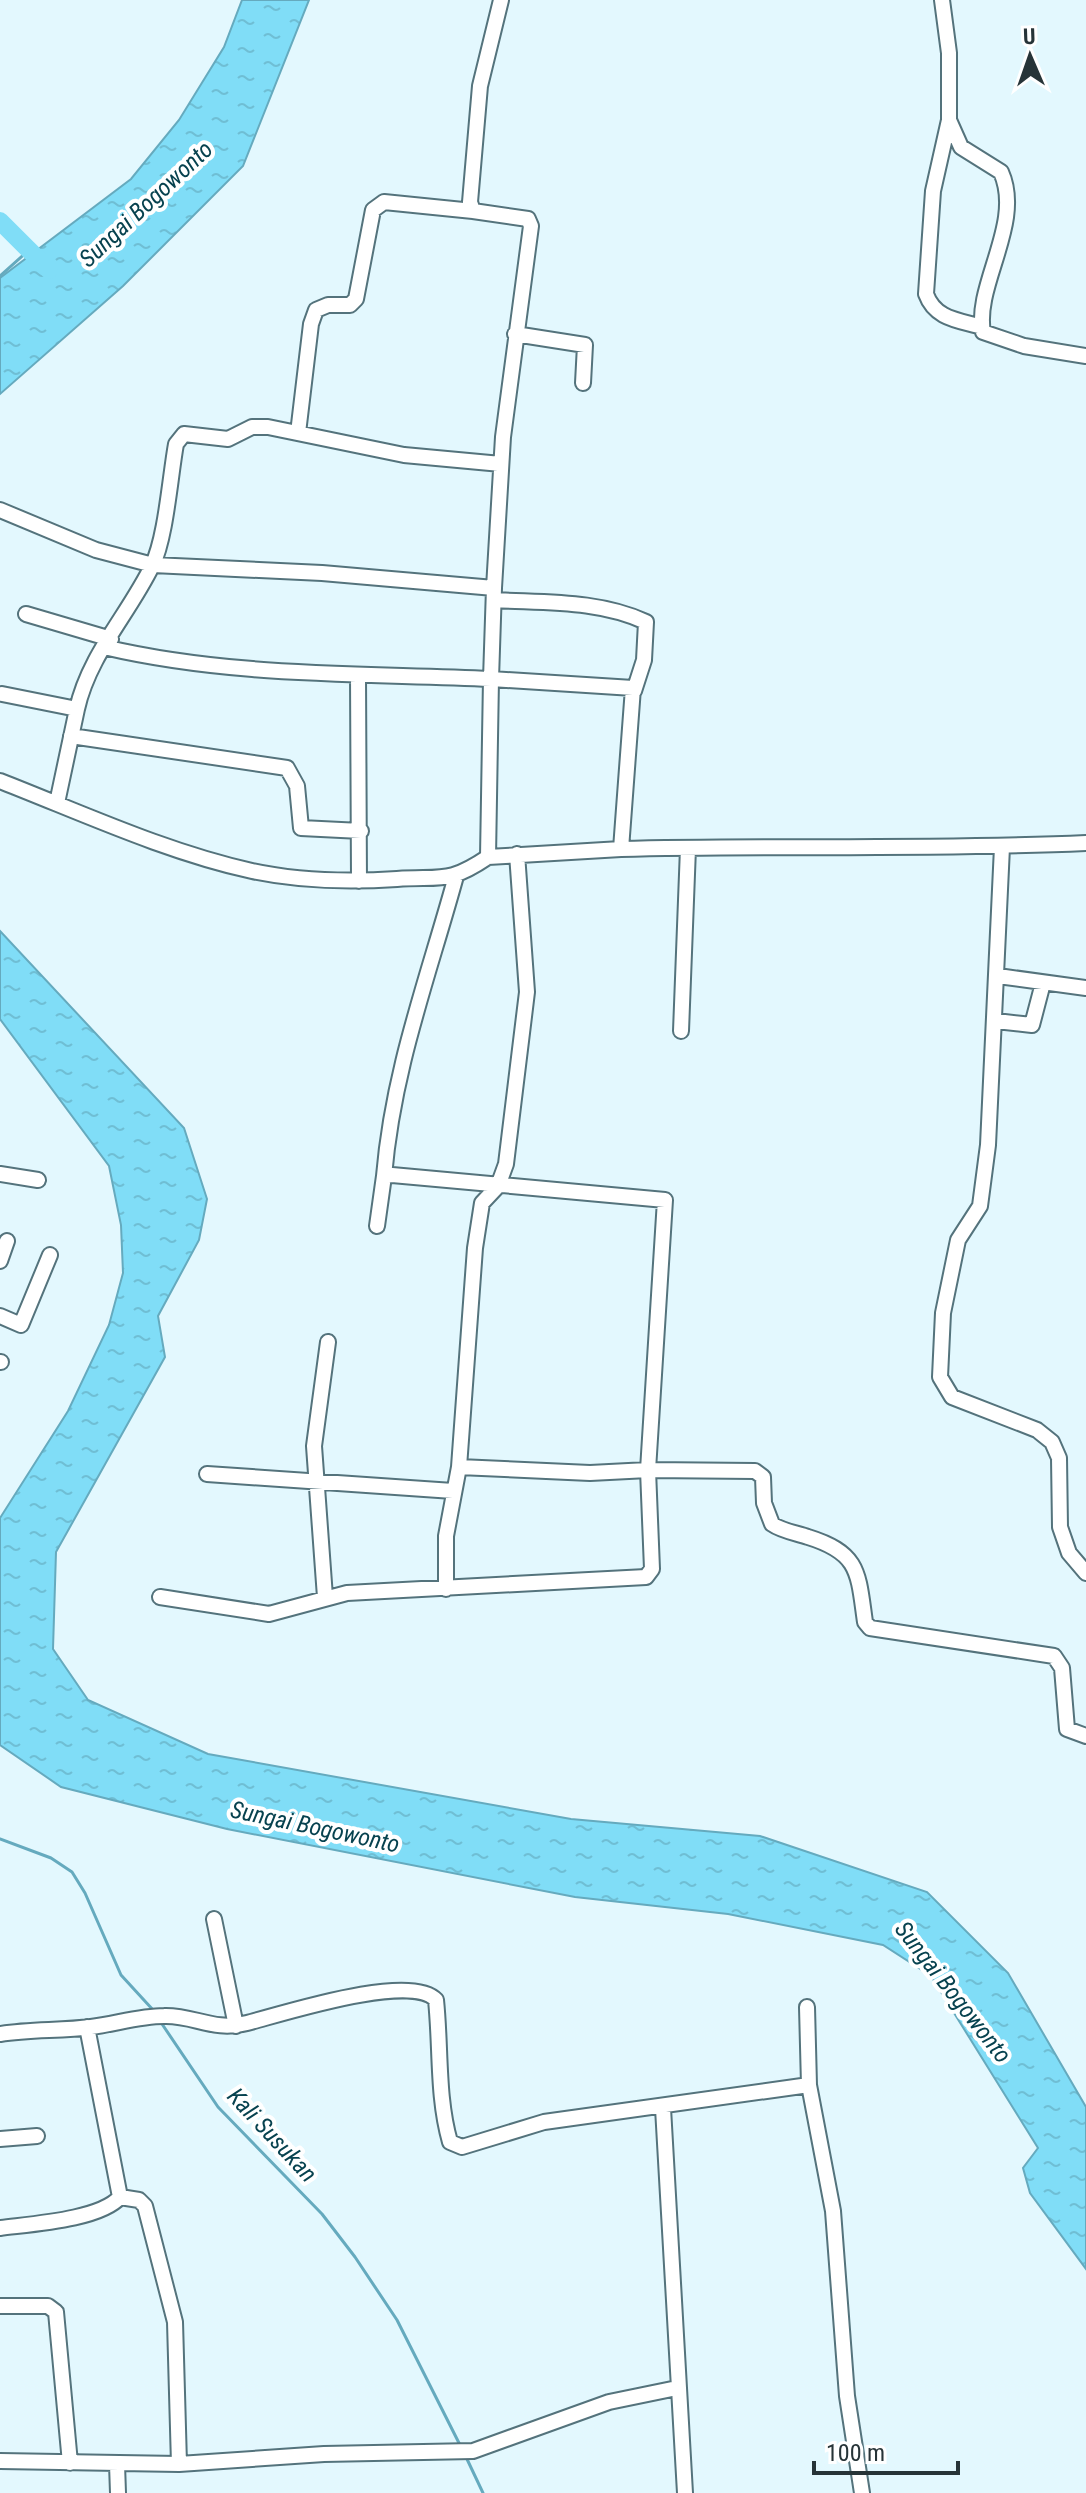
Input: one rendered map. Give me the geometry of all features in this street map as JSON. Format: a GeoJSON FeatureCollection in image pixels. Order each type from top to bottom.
{"type":"FeatureCollection","features":[{"type":"Feature","properties":{"kind":"street"},"geometry":{"type":"LineString","coordinates":[[473,211],[470,202],[480,86],[501,0]]}},
{"type":"Feature","properties":{"kind":"street"},"geometry":{"type":"LineString","coordinates":[[942,0],[949,53],[949,120],[933,191],[926,294],[931,307],[940,315],[982,327]]}},
{"type":"Feature","properties":{"kind":"street"},"geometry":{"type":"LineString","coordinates":[[949,120],[961,147],[1001,172],[1005,187],[1001,244],[982,327],[985,334],[1024,346],[1086,356]]}},
{"type":"Feature","properties":{"kind":"street"},"geometry":{"type":"LineString","coordinates":[[298,433],[311,324],[316,310],[328,305],[350,305],[356,299],[373,210],[384,202],[528,219],[530,223],[501,464],[491,679],[488,857]]}},
{"type":"Feature","properties":{"kind":"street"},"geometry":{"type":"LineString","coordinates":[[515,334],[585,345],[583,383]]}},
{"type":"Feature","properties":{"kind":"street"},"geometry":{"type":"LineString","coordinates":[[57,803],[77,709],[96,653],[107,643],[153,565],[176,444],[184,434],[228,439],[252,427],[298,433],[404,455],[501,464]]}},
{"type":"Feature","properties":{"kind":"street"},"geometry":{"type":"LineString","coordinates":[[0,510],[96,550],[153,565],[368,576],[597,606],[627,613],[646,622],[644,660],[634,691],[621,849]]}},
{"type":"Feature","properties":{"kind":"street"},"geometry":{"type":"LineString","coordinates":[[26,614],[159,660],[224,668],[628,686],[634,691]]}},
{"type":"Feature","properties":{"kind":"street"},"geometry":{"type":"LineString","coordinates":[[358,675],[359,881]]}},
{"type":"Feature","properties":{"kind":"street"},"geometry":{"type":"LineString","coordinates":[[2,694],[77,709]]}},
{"type":"Feature","properties":{"kind":"street"},"geometry":{"type":"LineString","coordinates":[[71,736],[287,768],[297,786],[301,828],[361,831]]}},
{"type":"Feature","properties":{"kind":"street"},"geometry":{"type":"LineString","coordinates":[[0,781],[189,853],[253,871],[359,881],[441,880],[456,876],[488,857],[517,854],[621,849],[1002,847],[1086,843]]}},
{"type":"Feature","properties":{"kind":"street"},"geometry":{"type":"LineString","coordinates":[[1002,847],[988,1145],[980,1206],[958,1240],[943,1313],[940,1377],[952,1397],[1037,1430],[1052,1442],[1059,1458],[1060,1527],[1069,1553],[1086,1573]]}},
{"type":"Feature","properties":{"kind":"street"},"geometry":{"type":"LineString","coordinates":[[681,1031],[688,848]]}},
{"type":"Feature","properties":{"kind":"street"},"geometry":{"type":"LineString","coordinates":[[446,1589],[446,1536],[459,1467],[477,1234],[482,1203],[498,1186],[506,1164],[527,992],[517,854]]}},
{"type":"Feature","properties":{"kind":"street"},"geometry":{"type":"LineString","coordinates":[[377,1226],[388,1133],[407,1036],[456,876]]}},
{"type":"Feature","properties":{"kind":"street"},"geometry":{"type":"LineString","coordinates":[[998,976],[1086,988]]}},
{"type":"Feature","properties":{"kind":"street"},"geometry":{"type":"LineString","coordinates":[[996,1021],[1032,1025],[1043,983]]}},
{"type":"Feature","properties":{"kind":"street"},"geometry":{"type":"LineString","coordinates":[[0,1174],[38,1180]]}},
{"type":"Feature","properties":{"kind":"street"},"geometry":{"type":"LineString","coordinates":[[160,1597],[269,1614],[325,1597],[649,1576],[652,1569],[648,1470],[665,1200],[384,1176]]}},
{"type":"Feature","properties":{"kind":"street"},"geometry":{"type":"LineString","coordinates":[[0,1261],[7,1241]]}},
{"type":"Feature","properties":{"kind":"street"},"geometry":{"type":"LineString","coordinates":[[0,1316],[21,1325],[50,1255]]}},
{"type":"Feature","properties":{"kind":"street"},"geometry":{"type":"LineString","coordinates":[[325,1597],[314,1446],[328,1342]]}},
{"type":"Feature","properties":{"kind":"street"},"geometry":{"type":"LineString","coordinates":[[459,1467],[590,1473],[707,1467],[758,1472],[763,1477],[766,1511],[772,1524],[836,1547],[851,1560],[858,1571],[865,1622],[870,1628],[1054,1656],[1062,1668],[1067,1729],[1086,1736]]}},
{"type":"Feature","properties":{"kind":"street"},"geometry":{"type":"LineString","coordinates":[[207,1474],[453,1491]]}},
{"type":"Feature","properties":{"kind":"street"},"geometry":{"type":"LineString","coordinates":[[214,1919],[236,2026]]}},
{"type":"Feature","properties":{"kind":"street"},"geometry":{"type":"LineString","coordinates":[[0,2034],[87,2027],[165,2016],[218,2027],[236,2026],[336,1998],[387,1991],[429,1994],[436,2000],[440,2094],[448,2135],[450,2142],[462,2147],[544,2122],[663,2108],[809,2085]]}},
{"type":"Feature","properties":{"kind":"street"},"geometry":{"type":"LineString","coordinates":[[807,2007],[809,2085],[833,2211],[847,2396],[862,2493]]}},
{"type":"Feature","properties":{"kind":"street"},"geometry":{"type":"LineString","coordinates":[[87,2027],[120,2197]]}},
{"type":"Feature","properties":{"kind":"street"},"geometry":{"type":"LineString","coordinates":[[663,2108],[685,2493]]}},
{"type":"Feature","properties":{"kind":"street"},"geometry":{"type":"LineString","coordinates":[[0,2139],[37,2136]]}},
{"type":"Feature","properties":{"kind":"street"},"geometry":{"type":"LineString","coordinates":[[0,2228],[57,2221],[111,2205],[120,2197]]}},
{"type":"Feature","properties":{"kind":"street"},"geometry":{"type":"LineString","coordinates":[[120,2197],[139,2200],[145,2206],[171,2300],[179,2387],[179,2464]]}},
{"type":"Feature","properties":{"kind":"street"},"geometry":{"type":"LineString","coordinates":[[0,2306],[48,2306],[56,2312],[70,2463]]}},
{"type":"Feature","properties":{"kind":"street"},"geometry":{"type":"LineString","coordinates":[[0,2461],[179,2464],[324,2454],[473,2451],[609,2402],[677,2388]]}},
{"type":"Feature","properties":{"kind":"street"},"geometry":{"type":"LineString","coordinates":[[117,2464],[118,2493]]}},
{"type":"Feature","properties":{"kind":"water","name":"Sungai Bogowonto"},"geometry":{"type":"Polygon","coordinates":[[[242,0],[309,0],[243,166],[123,286],[0,394],[0,278],[131,179],[179,120],[224,47],[242,0]]]}},
{"type":"Feature","properties":{"kind":"water","name":"Sungai Bogowonto"},"geometry":{"type":"Polygon","coordinates":[[[0,931],[184,1128],[207,1199],[199,1240],[158,1316],[165,1357],[56,1552],[53,1649],[88,1700],[208,1754],[571,1819],[760,1836],[927,1892],[1008,1973],[1086,2107],[1086,2269],[1030,2193],[1023,2168],[1038,2148],[931,1976],[883,1945],[728,1914],[575,1897],[227,1829],[61,1787],[0,1745],[0,1518],[68,1411],[109,1325],[123,1273],[121,1225],[109,1166],[0,1019],[0,931]]]}},
{"type":"Feature","properties":{"kind":"waterway"},"geometry":{"type":"LineString","coordinates":[[0,221],[49,270]]}},
{"type":"Feature","properties":{"kind":"waterway","name":"Kali Susukan"},"geometry":{"type":"LineString","coordinates":[[0,276],[29,250]]}},
{"type":"Feature","properties":{"kind":"waterway","name":"Kali Susukan"},"geometry":{"type":"LineString","coordinates":[[0,1839],[51,1858],[72,1872],[85,1893],[121,1975],[154,2011]]}},
{"type":"Feature","properties":{"kind":"waterway","name":"Kali Susukan"},"geometry":{"type":"LineString","coordinates":[[160,2021],[218,2107],[322,2214],[355,2257],[397,2320],[461,2447]]}},
{"type":"Feature","properties":{"kind":"waterway","name":"Kali Susukan"},"geometry":{"type":"LineString","coordinates":[[466,2457],[483,2493]]}}]}
